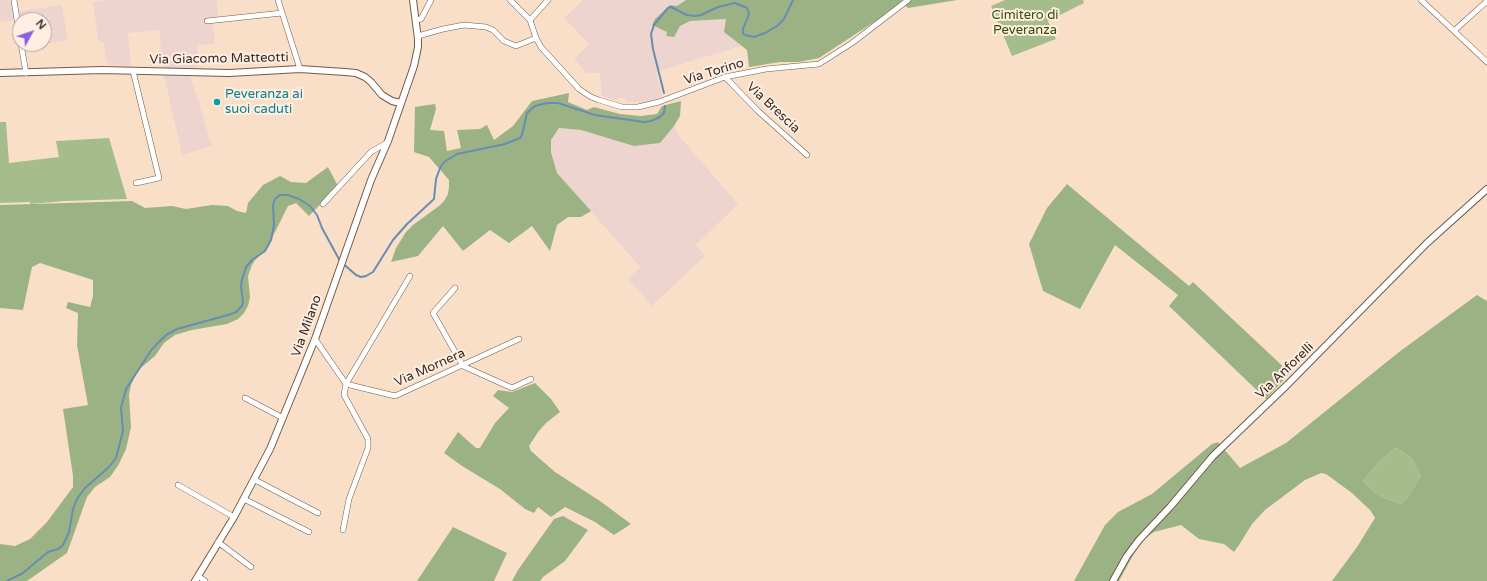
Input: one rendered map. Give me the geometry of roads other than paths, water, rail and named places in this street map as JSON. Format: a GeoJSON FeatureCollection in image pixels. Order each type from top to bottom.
{"type":"FeatureCollection","features":[{"type":"Feature","properties":{"kind":"street"},"geometry":{"type":"LineString","coordinates":[[14,0],[16,12]]}},
{"type":"Feature","properties":{"kind":"street"},"geometry":{"type":"LineString","coordinates":[[278,0],[300,69]]}},
{"type":"Feature","properties":{"kind":"street","name":"Via Milano"},"geometry":{"type":"LineString","coordinates":[[196,579],[255,480],[270,448],[314,339],[371,180],[388,142],[414,66],[418,47],[416,20],[412,0]]}},
{"type":"Feature","properties":{"kind":"street"},"geometry":{"type":"LineString","coordinates":[[416,20],[421,19],[430,0]]}},
{"type":"Feature","properties":{"kind":"street"},"geometry":{"type":"LineString","coordinates":[[510,0],[530,20],[548,0]]}},
{"type":"Feature","properties":{"kind":"street","name":"Via Torino"},"geometry":{"type":"LineString","coordinates":[[530,20],[536,38],[541,47],[579,89],[595,98],[622,107],[638,107],[659,102],[725,77],[766,69],[819,64],[852,43],[908,0]]}},
{"type":"Feature","properties":{"kind":"street"},"geometry":{"type":"LineString","coordinates":[[1421,0],[1487,62]]}},
{"type":"Feature","properties":{"kind":"street"},"geometry":{"type":"LineString","coordinates":[[1454,31],[1487,1]]}},
{"type":"Feature","properties":{"kind":"street"},"geometry":{"type":"LineString","coordinates":[[207,21],[282,13]]}},
{"type":"Feature","properties":{"kind":"street"},"geometry":{"type":"LineString","coordinates":[[418,36],[464,25],[486,27],[492,30],[504,41],[516,46],[536,38]]}},
{"type":"Feature","properties":{"kind":"street"},"geometry":{"type":"LineString","coordinates":[[22,52],[26,73]]}},
{"type":"Feature","properties":{"kind":"street","name":"Via Giacomo Matteotti"},"geometry":{"type":"LineString","coordinates":[[0,73],[102,70],[229,73],[300,69],[356,73],[371,82],[382,95],[392,101],[401,103]]}},
{"type":"Feature","properties":{"kind":"street"},"geometry":{"type":"LineString","coordinates":[[133,71],[159,178],[136,183]]}},
{"type":"Feature","properties":{"kind":"street","name":"Via Brescia"},"geometry":{"type":"LineString","coordinates":[[725,77],[758,111],[807,155]]}},
{"type":"Feature","properties":{"kind":"street"},"geometry":{"type":"LineString","coordinates":[[323,204],[371,152],[388,142]]}},
{"type":"Feature","properties":{"kind":"street","name":"Via Anforelli"},"geometry":{"type":"LineString","coordinates":[[1113,581],[1127,556],[1139,540],[1213,456],[1288,385],[1427,243],[1487,189]]}},
{"type":"Feature","properties":{"kind":"street"},"geometry":{"type":"LineString","coordinates":[[343,530],[349,499],[368,448],[368,439],[344,395],[346,384],[410,276]]}},
{"type":"Feature","properties":{"kind":"street"},"geometry":{"type":"LineString","coordinates":[[455,288],[433,313],[463,366],[512,388],[532,379]]}},
{"type":"Feature","properties":{"kind":"street"},"geometry":{"type":"LineString","coordinates":[[314,339],[346,384]]}},
{"type":"Feature","properties":{"kind":"street","name":"Via Mornera"},"geometry":{"type":"LineString","coordinates":[[346,384],[395,396],[519,339]]}},
{"type":"Feature","properties":{"kind":"street"},"geometry":{"type":"LineString","coordinates":[[244,398],[283,418]]}},
{"type":"Feature","properties":{"kind":"street"},"geometry":{"type":"LineString","coordinates":[[255,480],[318,513]]}},
{"type":"Feature","properties":{"kind":"street"},"geometry":{"type":"LineString","coordinates":[[178,486],[234,517]]}},
{"type":"Feature","properties":{"kind":"street"},"geometry":{"type":"LineString","coordinates":[[244,499],[309,532]]}},
{"type":"Feature","properties":{"kind":"street"},"geometry":{"type":"LineString","coordinates":[[218,542],[251,567]]}},
{"type":"Feature","properties":{"kind":"street"},"geometry":{"type":"LineString","coordinates":[[196,579],[205,581]]}},
{"type":"Feature","properties":{"kind":"waterway"},"geometry":{"type":"LineString","coordinates":[[664,93],[653,49],[651,34],[654,25],[668,8],[671,7],[687,15],[695,16],[701,15],[718,7],[735,3],[747,8],[749,14],[743,29],[743,33],[754,37],[777,26],[784,19],[793,0]]}},
{"type":"Feature","properties":{"kind":"waterway"},"geometry":{"type":"LineString","coordinates":[[7,581],[23,573],[48,552],[58,549],[63,545],[69,532],[73,509],[77,499],[85,488],[109,467],[116,458],[123,431],[121,408],[126,389],[152,349],[166,335],[177,329],[228,315],[236,312],[242,306],[241,286],[246,267],[252,260],[265,251],[271,240],[274,225],[273,205],[275,199],[280,195],[288,195],[299,199],[310,206],[317,215],[322,228],[340,261],[356,275],[361,277],[366,276],[373,272],[393,240],[407,224],[434,199],[436,179],[444,162],[457,154],[505,144],[520,138],[527,113],[535,106],[547,103],[558,103],[595,115],[644,122],[660,117],[664,113],[665,106]]}},
{"type":"Feature","properties":{"kind":"place","name":"Peveranza ai suoi caduti"},"geometry":{"type":"Point","coordinates":[217,102]}},
{"type":"Feature","properties":{"kind":"park label","name":"Cimitero di Peveranza"},"geometry":{"type":"Point","coordinates":[1025,24]}}]}
